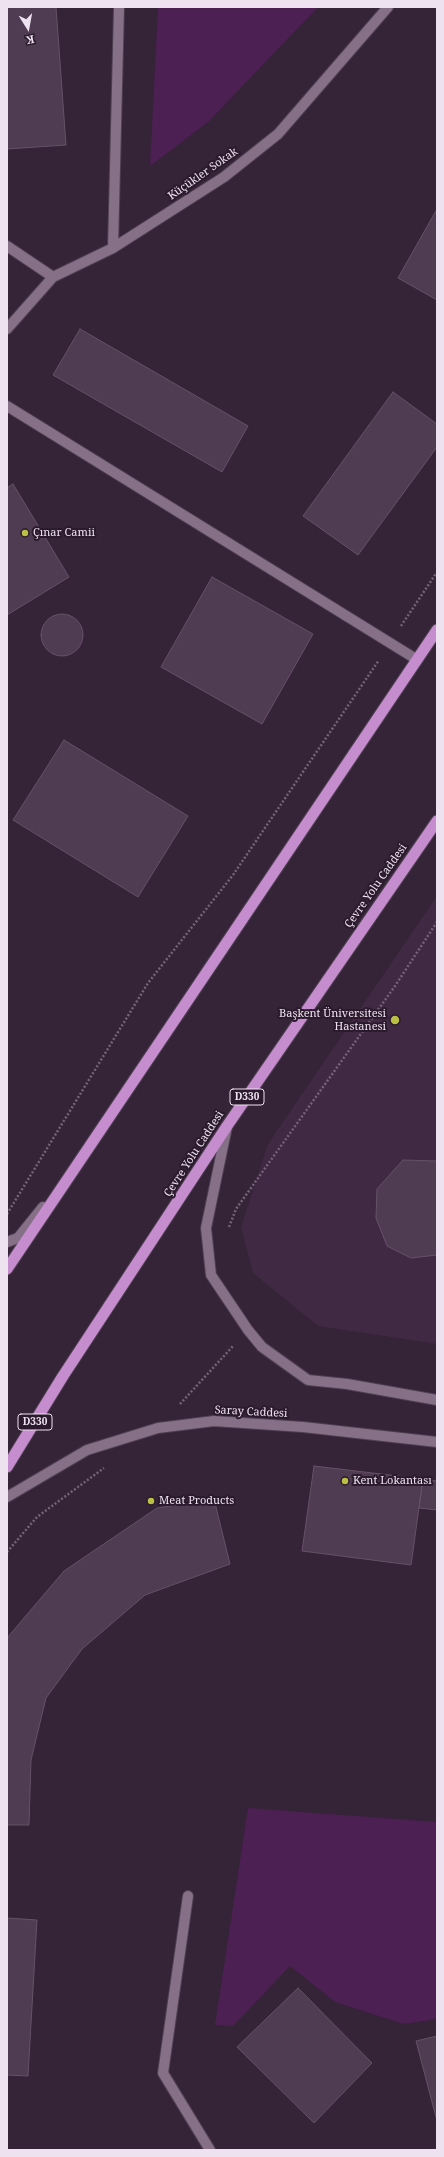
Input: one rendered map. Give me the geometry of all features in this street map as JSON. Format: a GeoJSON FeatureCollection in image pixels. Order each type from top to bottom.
{"type":"FeatureCollection","features":[{"type":"Feature","properties":{"kind":"highway"},"geometry":{"type":"LineString","coordinates":[[7,1269],[416,659],[437,630]]}},
{"type":"Feature","properties":{"kind":"highway","name":"Çevre Yolu Caddesi"},"geometry":{"type":"LineString","coordinates":[[7,1467],[63,1376],[227,1126],[437,821]]}},
{"type":"Feature","properties":{"kind":"street"},"geometry":{"type":"LineString","coordinates":[[113,248],[119,7]]}},
{"type":"Feature","properties":{"kind":"street","name":"Küçükler Sokak"},"geometry":{"type":"LineString","coordinates":[[7,329],[52,277],[113,248],[224,177],[278,134],[388,7]]}},
{"type":"Feature","properties":{"kind":"street"},"geometry":{"type":"LineString","coordinates":[[7,246],[52,277]]}},
{"type":"Feature","properties":{"kind":"street"},"geometry":{"type":"LineString","coordinates":[[7,406],[416,659]]}},
{"type":"Feature","properties":{"kind":"street"},"geometry":{"type":"LineString","coordinates":[[227,1126],[206,1228],[211,1275],[248,1330],[262,1347],[308,1380],[347,1384],[437,1400]]}},
{"type":"Feature","properties":{"kind":"street"},"geometry":{"type":"LineString","coordinates":[[7,1242],[18,1238],[73,1170]]}},
{"type":"Feature","properties":{"kind":"street","name":"Saray Caddesi"},"geometry":{"type":"LineString","coordinates":[[7,1497],[87,1450],[158,1428],[214,1421],[318,1428],[437,1442]]}},
{"type":"Feature","properties":{"kind":"street"},"geometry":{"type":"LineString","coordinates":[[188,1896],[163,2073],[210,2150]]}},
{"type":"Feature","properties":{"kind":"path"},"geometry":{"type":"LineString","coordinates":[[7,1214],[148,983],[234,874],[437,572]]}},
{"type":"Feature","properties":{"kind":"path"},"geometry":{"type":"LineString","coordinates":[[228,1231],[236,1209],[394,986],[437,922]]}},
{"type":"Feature","properties":{"kind":"path"},"geometry":{"type":"LineString","coordinates":[[158,1428],[248,1330]]}},
{"type":"Feature","properties":{"kind":"path"},"geometry":{"type":"LineString","coordinates":[[7,1552],[37,1517],[107,1466]]}},
{"type":"Feature","properties":{"kind":"shaded area"},"geometry":{"type":"Polygon","coordinates":[[[158,7],[318,7],[208,122],[150,166],[158,7]]]}},
{"type":"Feature","properties":{"kind":"shaded area","name":"Başkent Üniversitesi Hastanesi"},"geometry":{"type":"Polygon","coordinates":[[[437,896],[437,1344],[318,1326],[253,1273],[241,1227],[268,1144],[437,896]]]}},
{"type":"Feature","properties":{"kind":"shaded area"},"geometry":{"type":"Polygon","coordinates":[[[248,1808],[437,1822],[437,2019],[404,2024],[335,2002],[290,1966],[233,2026],[215,2025],[248,1808]]]}},
{"type":"Feature","properties":{"kind":"building"},"geometry":{"type":"Polygon","coordinates":[[[7,7],[56,7],[66,145],[7,149],[7,7]]]}},
{"type":"Feature","properties":{"kind":"building"},"geometry":{"type":"Polygon","coordinates":[[[437,209],[437,300],[398,278],[437,209]]]}},
{"type":"Feature","properties":{"kind":"building"},"geometry":{"type":"Polygon","coordinates":[[[80,329],[248,426],[222,472],[53,375],[80,329]]]}},
{"type":"Feature","properties":{"kind":"building"},"geometry":{"type":"Polygon","coordinates":[[[393,392],[437,424],[437,447],[358,555],[303,516],[393,392]]]}},
{"type":"Feature","properties":{"kind":"building","name":"Çınar Camii"},"geometry":{"type":"Polygon","coordinates":[[[13,484],[69,577],[7,615],[7,488],[13,484]]]}},
{"type":"Feature","properties":{"kind":"building"},"geometry":{"type":"Polygon","coordinates":[[[212,577],[313,634],[262,724],[161,667],[212,577]]]}},
{"type":"Feature","properties":{"kind":"building"},"geometry":{"type":"Polygon","coordinates":[[[62,614],[77,620],[83,635],[77,650],[62,656],[47,650],[41,635],[47,620],[62,614]]]}},
{"type":"Feature","properties":{"kind":"building"},"geometry":{"type":"Polygon","coordinates":[[[64,740],[188,816],[138,897],[13,820],[64,740]]]}},
{"type":"Feature","properties":{"kind":"building"},"geometry":{"type":"Polygon","coordinates":[[[403,1160],[437,1161],[437,1255],[411,1258],[387,1246],[376,1218],[377,1189],[403,1160]]]}},
{"type":"Feature","properties":{"kind":"building"},"geometry":{"type":"Polygon","coordinates":[[[314,1466],[423,1479],[411,1565],[302,1551],[314,1466]]]}},
{"type":"Feature","properties":{"kind":"building"},"geometry":{"type":"Polygon","coordinates":[[[423,1479],[437,1481],[437,1510],[419,1508],[423,1479]]]}},
{"type":"Feature","properties":{"kind":"building"},"geometry":{"type":"Polygon","coordinates":[[[214,1499],[230,1564],[145,1595],[82,1649],[46,1698],[31,1760],[29,1825],[7,1825],[7,1638],[64,1571],[157,1508],[214,1499]]]}},
{"type":"Feature","properties":{"kind":"building"},"geometry":{"type":"Polygon","coordinates":[[[7,1918],[37,1920],[28,2076],[7,2075],[7,1918]]]}},
{"type":"Feature","properties":{"kind":"building"},"geometry":{"type":"Polygon","coordinates":[[[298,1988],[372,2063],[314,2123],[237,2047],[298,1988]]]}},
{"type":"Feature","properties":{"kind":"building"},"geometry":{"type":"Polygon","coordinates":[[[437,2036],[437,2121],[416,2041],[437,2036]]]}},
{"type":"Feature","properties":{"kind":"place","name":"Çınar Camii"},"geometry":{"type":"Point","coordinates":[25,533]}},
{"type":"Feature","properties":{"kind":"place","name":"Başkent Üniversitesi Hastanesi"},"geometry":{"type":"Point","coordinates":[395,1020]}},
{"type":"Feature","properties":{"kind":"place","name":"Kent Lokantası"},"geometry":{"type":"Point","coordinates":[345,1481]}},
{"type":"Feature","properties":{"kind":"place","name":"Meat Products"},"geometry":{"type":"Point","coordinates":[151,1501]}}]}
